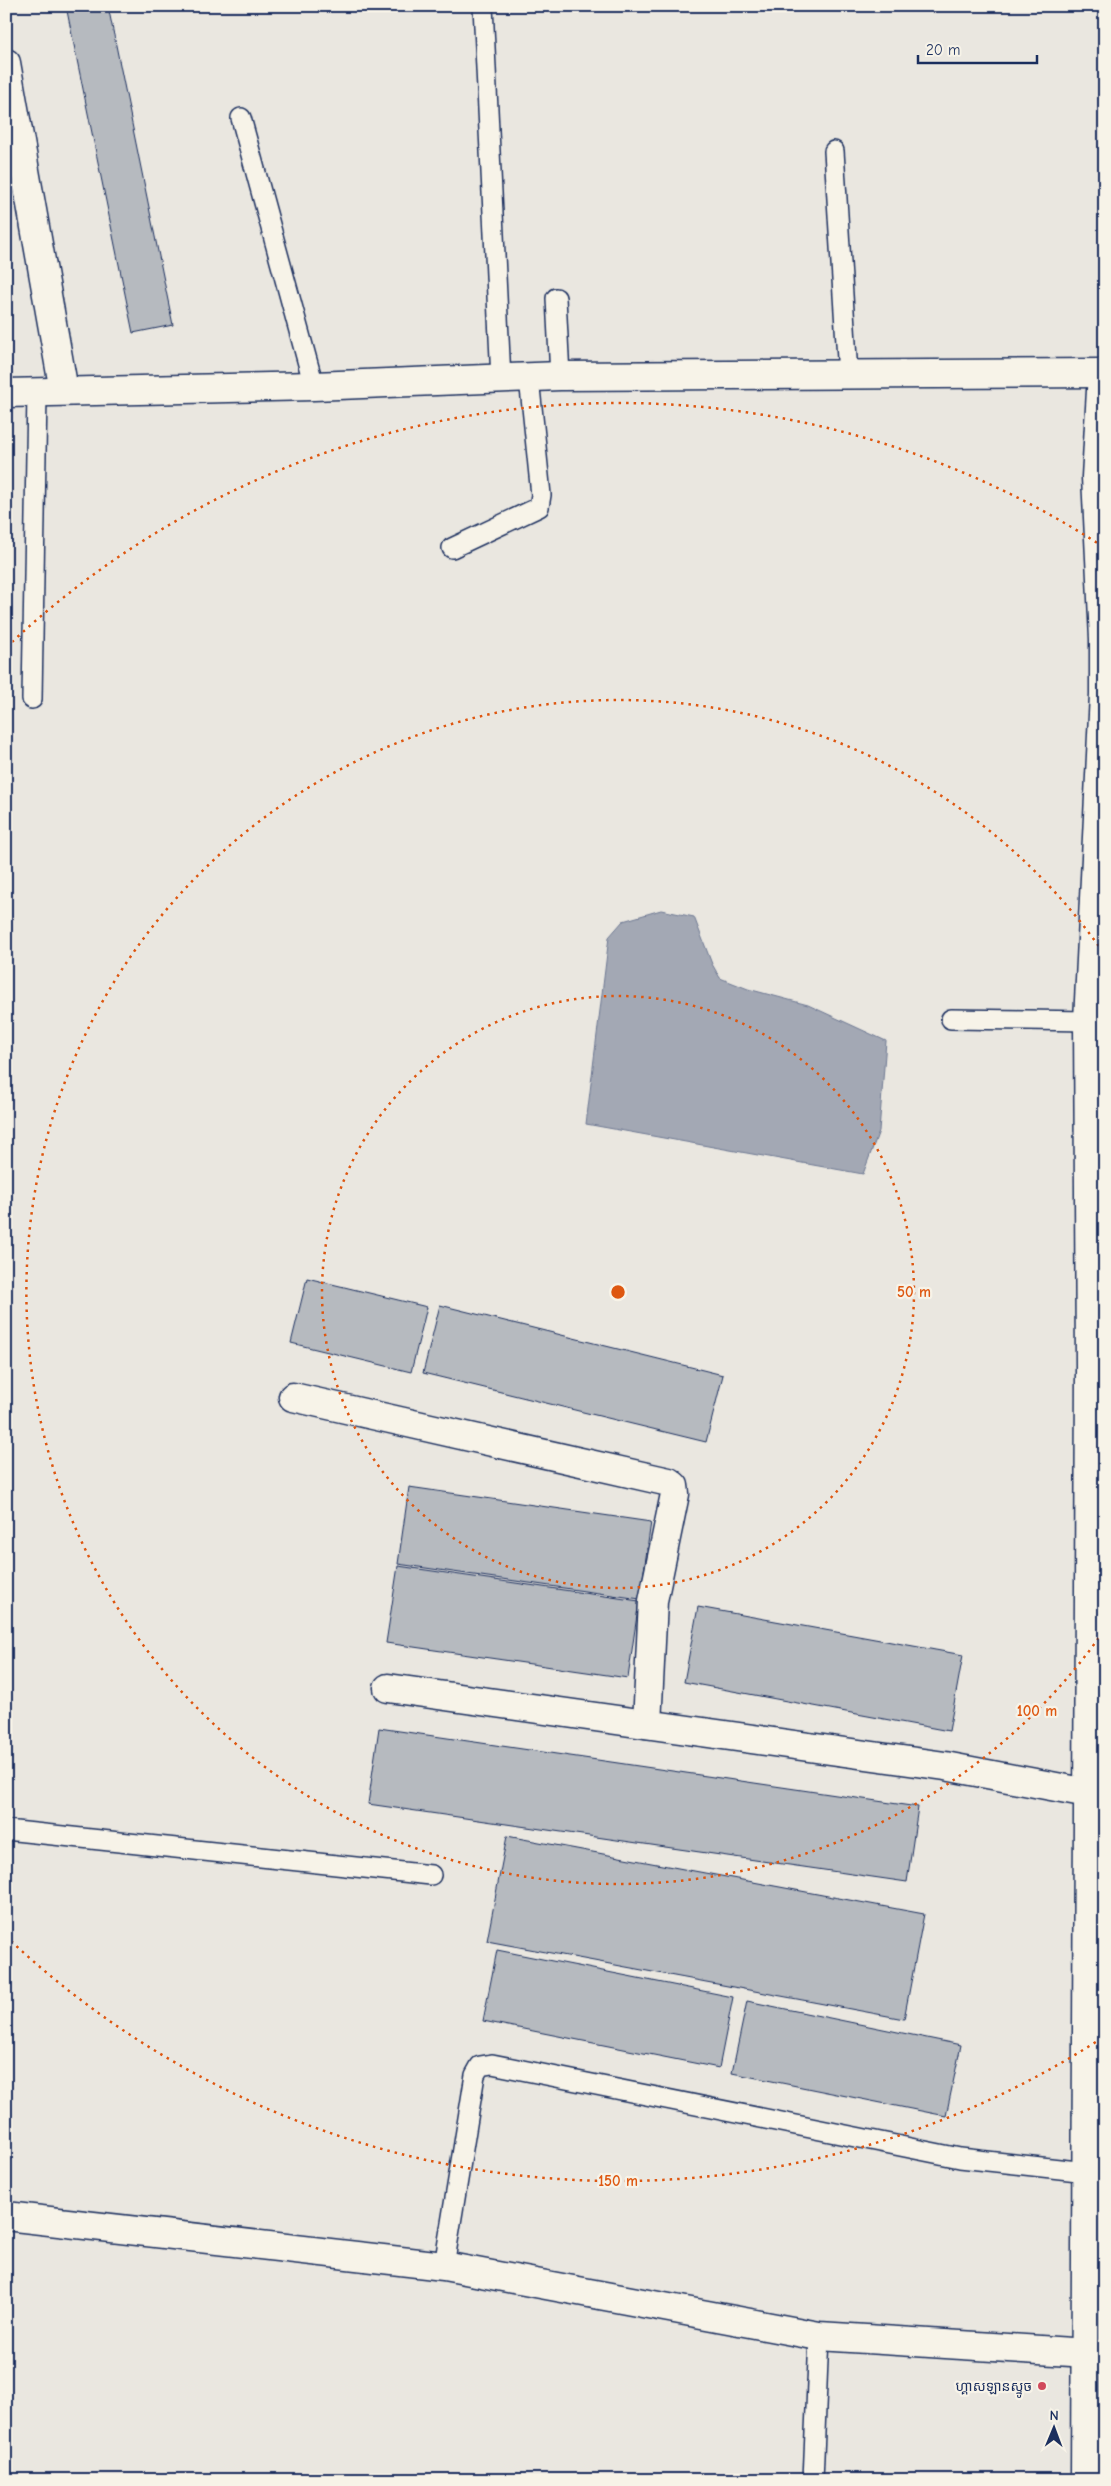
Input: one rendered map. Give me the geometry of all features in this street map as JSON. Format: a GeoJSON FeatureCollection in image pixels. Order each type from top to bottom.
{"type":"FeatureCollection","features":[{"type":"Feature","properties":{"kind":"street"},"geometry":{"type":"LineString","coordinates":[[6,63],[64,391]]}},
{"type":"Feature","properties":{"kind":"street"},"geometry":{"type":"LineString","coordinates":[[6,393],[314,386],[560,376],[1103,373],[1096,477],[1105,694],[1088,1021],[1090,1367],[1087,2172],[1096,2354],[1085,2480]]}},
{"type":"Feature","properties":{"kind":"street"},"geometry":{"type":"LineString","coordinates":[[292,1397],[660,1480],[674,1486],[675,1494],[653,1601],[647,1724]]}},
{"type":"Feature","properties":{"kind":"street"},"geometry":{"type":"LineString","coordinates":[[388,1688],[945,1766],[1088,1793]]}},
{"type":"Feature","properties":{"kind":"street"},"geometry":{"type":"LineString","coordinates":[[6,2216],[444,2266],[819,2336],[1096,2354]]}},
{"type":"Feature","properties":{"kind":"lane"},"geometry":{"type":"LineString","coordinates":[[483,6],[501,379]]}},
{"type":"Feature","properties":{"kind":"lane"},"geometry":{"type":"LineString","coordinates":[[240,118],[314,386]]}},
{"type":"Feature","properties":{"kind":"lane"},"geometry":{"type":"LineString","coordinates":[[834,151],[848,375]]}},
{"type":"Feature","properties":{"kind":"lane"},"geometry":{"type":"LineString","coordinates":[[556,298],[560,376]]}},
{"type":"Feature","properties":{"kind":"lane"},"geometry":{"type":"LineString","coordinates":[[452,548],[540,507],[541,495],[529,378]]}},
{"type":"Feature","properties":{"kind":"lane"},"geometry":{"type":"LineString","coordinates":[[32,699],[37,393]]}},
{"type":"Feature","properties":{"kind":"lane"},"geometry":{"type":"LineString","coordinates":[[951,1020],[1088,1021]]}},
{"type":"Feature","properties":{"kind":"lane"},"geometry":{"type":"LineString","coordinates":[[6,1830],[431,1875]]}},
{"type":"Feature","properties":{"kind":"lane"},"geometry":{"type":"LineString","coordinates":[[444,2266],[475,2076],[480,2066],[492,2064],[960,2158],[1087,2172]]}},
{"type":"Feature","properties":{"kind":"lane"},"geometry":{"type":"LineString","coordinates":[[813,2480],[819,2336]]}},
{"type":"Feature","properties":{"kind":"shaded area"},"geometry":{"type":"Polygon","coordinates":[[[661,910],[694,917],[712,964],[720,978],[748,989],[808,1005],[886,1041],[879,1131],[863,1174],[586,1124],[609,937],[623,921],[661,910]]]}},
{"type":"Feature","properties":{"kind":"building"},"geometry":{"type":"Polygon","coordinates":[[[66,6],[108,6],[173,325],[133,333],[66,6]]]}},
{"type":"Feature","properties":{"kind":"building"},"geometry":{"type":"Polygon","coordinates":[[[307,1278],[427,1307],[411,1372],[291,1343],[307,1278]]]}},
{"type":"Feature","properties":{"kind":"building"},"geometry":{"type":"Polygon","coordinates":[[[440,1305],[723,1375],[706,1442],[423,1373],[440,1305]]]}},
{"type":"Feature","properties":{"kind":"building"},"geometry":{"type":"Polygon","coordinates":[[[409,1487],[651,1522],[640,1599],[398,1564],[409,1487]]]}},
{"type":"Feature","properties":{"kind":"building"},"geometry":{"type":"Polygon","coordinates":[[[398,1566],[639,1601],[628,1678],[386,1643],[398,1566]]]}},
{"type":"Feature","properties":{"kind":"building"},"geometry":{"type":"Polygon","coordinates":[[[698,1607],[963,1655],[949,1731],[684,1682],[698,1607]]]}},
{"type":"Feature","properties":{"kind":"building"},"geometry":{"type":"Polygon","coordinates":[[[379,1728],[918,1807],[907,1882],[368,1804],[379,1728]]]}},
{"type":"Feature","properties":{"kind":"building"},"geometry":{"type":"Polygon","coordinates":[[[507,1836],[924,1914],[904,2019],[487,1941],[507,1836]]]}},
{"type":"Feature","properties":{"kind":"building"},"geometry":{"type":"Polygon","coordinates":[[[497,1950],[733,1997],[719,2068],[483,2021],[497,1950]]]}},
{"type":"Feature","properties":{"kind":"building"},"geometry":{"type":"Polygon","coordinates":[[[747,2001],[961,2045],[946,2116],[732,2073],[747,2001]]]}},
{"type":"Feature","properties":{"kind":"place","name":"ហ្គាសឡានស្ទូច"},"geometry":{"type":"Point","coordinates":[1042,2386]}}]}
